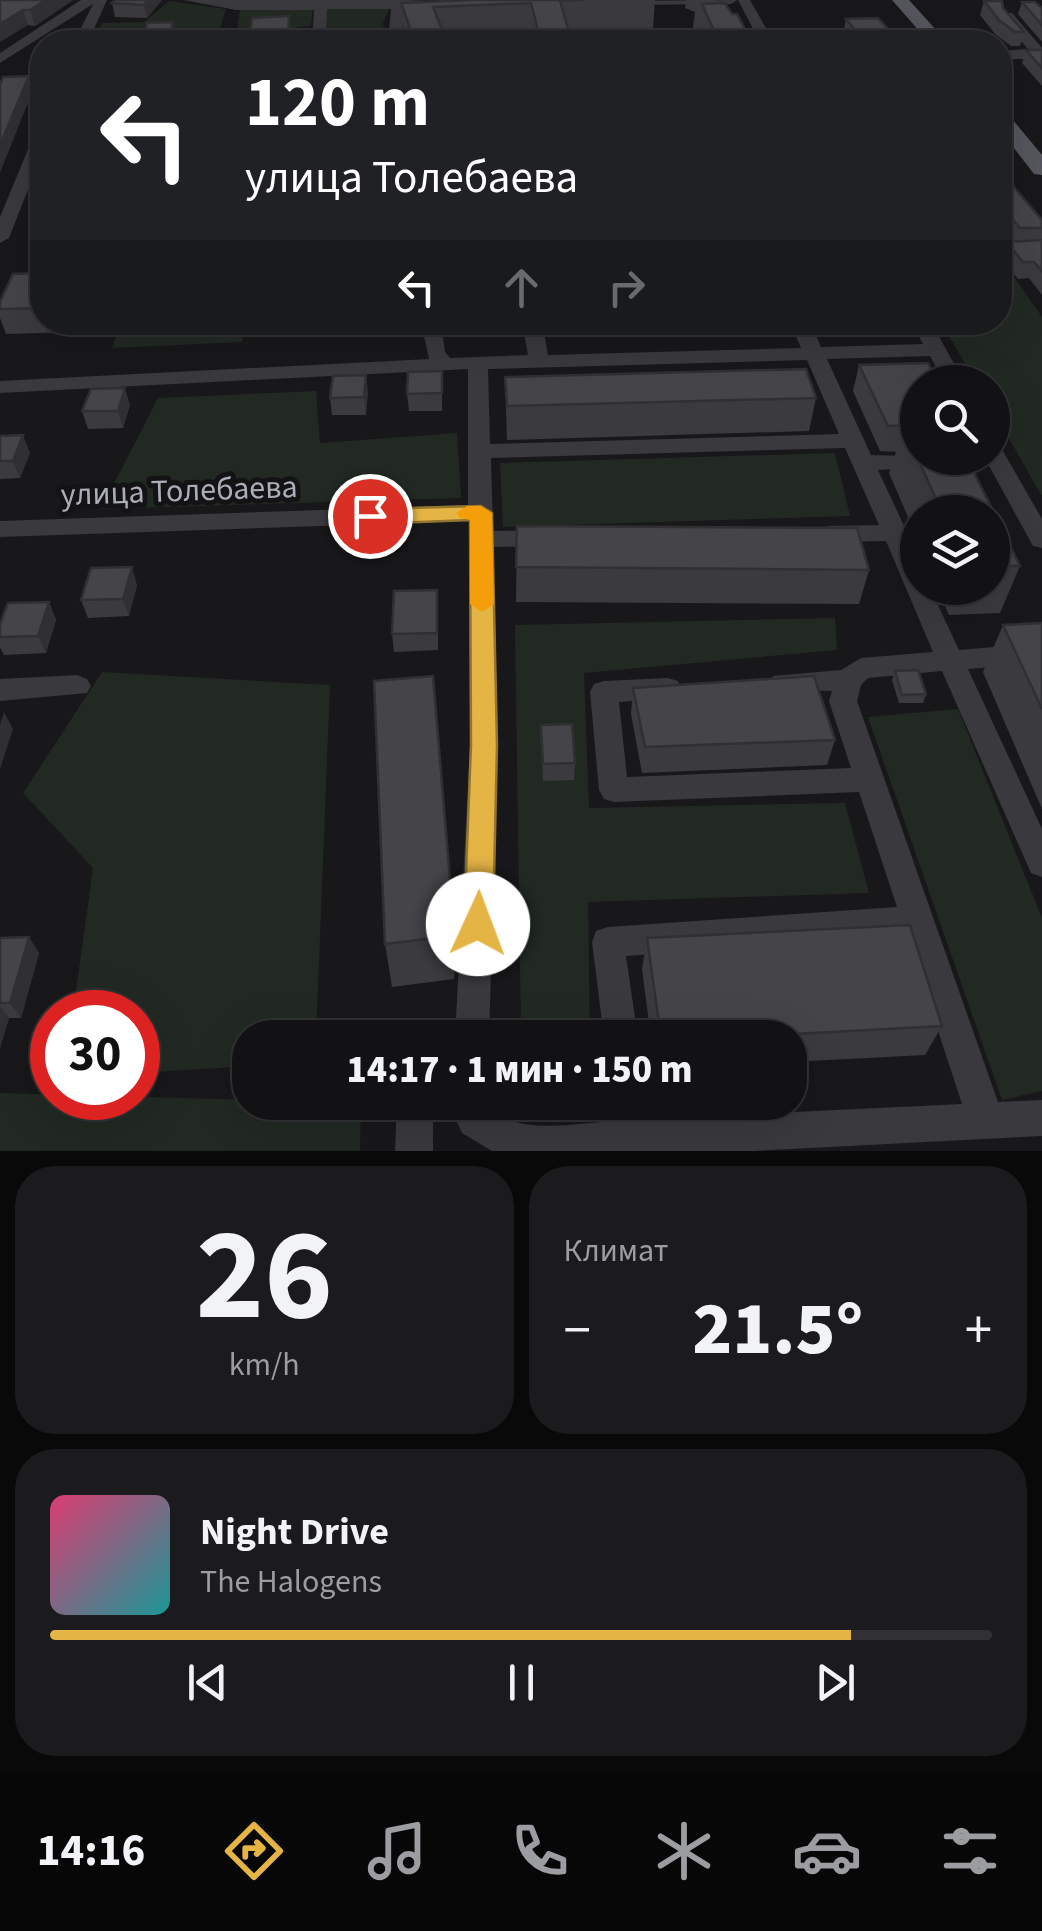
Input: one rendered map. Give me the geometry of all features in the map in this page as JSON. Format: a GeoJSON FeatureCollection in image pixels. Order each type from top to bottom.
{"type":"FeatureCollection","features":[{"type":"Feature","properties":{"kind":"main road"},"geometry":{"type":"LineString","coordinates":[[900,0],[927,30]]}},
{"type":"Feature","properties":{"kind":"main road"},"geometry":{"type":"LineString","coordinates":[[1012,132],[1042,169]]}},
{"type":"Feature","properties":{"kind":"street"},"geometry":{"type":"LineString","coordinates":[[44,30],[90,0]]}},
{"type":"Feature","properties":{"kind":"street"},"geometry":{"type":"LineString","coordinates":[[86,30],[101,0]]}},
{"type":"Feature","properties":{"kind":"street"},"geometry":{"type":"LineString","coordinates":[[189,0],[321,6],[455,4]]}},
{"type":"Feature","properties":{"kind":"street"},"geometry":{"type":"LineString","coordinates":[[714,0],[731,30]]}},
{"type":"Feature","properties":{"kind":"street"},"geometry":{"type":"LineString","coordinates":[[600,2],[730,0]]}},
{"type":"Feature","properties":{"kind":"street"},"geometry":{"type":"LineString","coordinates":[[744,0],[760,30]]}},
{"type":"Feature","properties":{"kind":"street"},"geometry":{"type":"LineString","coordinates":[[395,30],[398,3]]}},
{"type":"Feature","properties":{"kind":"street"},"geometry":{"type":"LineString","coordinates":[[320,30],[321,6]]}},
{"type":"Feature","properties":{"kind":"street"},"geometry":{"type":"LineString","coordinates":[[704,16],[722,16]]}},
{"type":"Feature","properties":{"kind":"street"},"geometry":{"type":"LineString","coordinates":[[1007,16],[1040,54]]}},
{"type":"Feature","properties":{"kind":"street"},"geometry":{"type":"LineString","coordinates":[[0,59],[30,39]]}},
{"type":"Feature","properties":{"kind":"street"},"geometry":{"type":"LineString","coordinates":[[1012,55],[1040,54]]}},
{"type":"Feature","properties":{"kind":"street"},"geometry":{"type":"LineString","coordinates":[[0,84],[30,83]]}},
{"type":"Feature","properties":{"kind":"street"},"geometry":{"type":"LineString","coordinates":[[0,238],[30,164]]}},
{"type":"Feature","properties":{"kind":"street"},"geometry":{"type":"LineString","coordinates":[[433,335],[435,353],[444,364]]}},
{"type":"Feature","properties":{"kind":"street"},"geometry":{"type":"LineString","coordinates":[[534,335],[539,362]]}},
{"type":"Feature","properties":{"kind":"street"},"geometry":{"type":"LineString","coordinates":[[806,335],[900,547]]}},
{"type":"Feature","properties":{"kind":"street"},"geometry":{"type":"LineString","coordinates":[[928,335],[944,365]]}},
{"type":"Feature","properties":{"kind":"street"},"geometry":{"type":"LineString","coordinates":[[0,387],[444,364],[936,350]]}},
{"type":"Feature","properties":{"kind":"street"},"geometry":{"type":"LineString","coordinates":[[473,1020],[484,745],[478,364]]}},
{"type":"Feature","properties":{"kind":"street"},"geometry":{"type":"LineString","coordinates":[[480,451],[900,453]]}},
{"type":"Feature","properties":{"kind":"street"},"geometry":{"type":"LineString","coordinates":[[1003,475],[1042,540]]}},
{"type":"Feature","properties":{"kind":"street","name":"улица Толебаева"},"geometry":{"type":"LineString","coordinates":[[0,529],[481,526],[579,538]]}},
{"type":"Feature","properties":{"kind":"street"},"geometry":{"type":"LineString","coordinates":[[795,534],[893,532]]}},
{"type":"Feature","properties":{"kind":"street"},"geometry":{"type":"LineString","coordinates":[[927,605],[1042,863]]}},
{"type":"Feature","properties":{"kind":"street"},"geometry":{"type":"LineString","coordinates":[[986,1120],[844,701],[848,680],[861,668],[1042,653]]}},
{"type":"Feature","properties":{"kind":"street"},"geometry":{"type":"LineString","coordinates":[[754,685],[848,680]]}},
{"type":"Feature","properties":{"kind":"street"},"geometry":{"type":"LineString","coordinates":[[0,690],[78,686]]}},
{"type":"Feature","properties":{"kind":"street"},"geometry":{"type":"LineString","coordinates":[[698,688],[604,692],[614,790],[870,779]]}},
{"type":"Feature","properties":{"kind":"street"},"geometry":{"type":"LineString","coordinates":[[618,1020],[608,942],[918,920]]}},
{"type":"Feature","properties":{"kind":"street"},"geometry":{"type":"LineString","coordinates":[[807,1120],[1042,1118]]}},
{"type":"Feature","properties":{"kind":"street"},"geometry":{"type":"LineString","coordinates":[[414,1120],[414,1151]]}},
{"type":"Feature","properties":{"kind":"street"},"geometry":{"type":"LineString","coordinates":[[477,1120],[490,1134],[527,1144],[632,1120]]}},
{"type":"Feature","properties":{"kind":"shaded area"},"geometry":{"type":"Polygon","coordinates":[[[169,1],[226,9],[220,30],[99,30],[102,23],[144,22],[169,1]]]}},
{"type":"Feature","properties":{"kind":"shaded area"},"geometry":{"type":"Polygon","coordinates":[[[313,8],[311,26],[278,30],[237,30],[240,10],[313,8]]]}},
{"type":"Feature","properties":{"kind":"shaded area"},"geometry":{"type":"Polygon","coordinates":[[[390,8],[383,23],[384,30],[327,30],[326,9],[390,8]]]}},
{"type":"Feature","properties":{"kind":"shaded area"},"geometry":{"type":"Polygon","coordinates":[[[1012,273],[1042,317],[1042,496],[1010,440],[1010,365],[966,365],[948,335],[1012,335],[1012,273]]]}},
{"type":"Feature","properties":{"kind":"shaded area"},"geometry":{"type":"Polygon","coordinates":[[[116,335],[243,335],[242,342],[112,348],[116,335]]]}},
{"type":"Feature","properties":{"kind":"shaded area"},"geometry":{"type":"Polygon","coordinates":[[[316,391],[320,443],[457,433],[461,498],[101,509],[158,398],[316,391]]]}},
{"type":"Feature","properties":{"kind":"shaded area"},"geometry":{"type":"Polygon","coordinates":[[[835,453],[850,516],[503,527],[500,463],[835,453]]]}},
{"type":"Feature","properties":{"kind":"shaded area"},"geometry":{"type":"Polygon","coordinates":[[[835,618],[837,650],[584,673],[589,808],[845,803],[869,893],[588,902],[590,1020],[521,1020],[515,625],[835,618]]]}},
{"type":"Feature","properties":{"kind":"shaded area"},"geometry":{"type":"Polygon","coordinates":[[[102,672],[330,685],[317,1020],[232,1020],[232,1067],[160,1072],[160,990],[76,990],[93,868],[23,793],[102,672]]]}},
{"type":"Feature","properties":{"kind":"shaded area"},"geometry":{"type":"Polygon","coordinates":[[[958,709],[1042,918],[1042,1091],[1002,1100],[868,717],[958,709]]]}},
{"type":"Feature","properties":{"kind":"shaded area"},"geometry":{"type":"Polygon","coordinates":[[[0,1093],[30,1094],[30,1120],[160,1120],[160,1097],[232,1099],[232,1120],[361,1120],[360,1151],[0,1151],[0,1093]]]}},
{"type":"Feature","properties":{"kind":"building"},"geometry":{"type":"Polygon","coordinates":[[[0,0],[46,0],[0,24],[0,0]]]}},
{"type":"Feature","properties":{"kind":"building"},"geometry":{"type":"Polygon","coordinates":[[[148,0],[144,5],[112,3],[148,0]]]}},
{"type":"Feature","properties":{"kind":"building"},"geometry":{"type":"Polygon","coordinates":[[[584,0],[560,1],[568,30],[538,30],[531,3],[433,7],[442,30],[411,30],[401,3],[584,0]]]}},
{"type":"Feature","properties":{"kind":"building"},"geometry":{"type":"Polygon","coordinates":[[[984,1],[1002,1],[1003,8],[1024,32],[1015,32],[999,20],[984,1]]]}},
{"type":"Feature","properties":{"kind":"building"},"geometry":{"type":"Polygon","coordinates":[[[1022,2],[1035,2],[1042,8],[1042,25],[1022,2]]]}},
{"type":"Feature","properties":{"kind":"building"},"geometry":{"type":"Polygon","coordinates":[[[725,3],[746,30],[714,30],[702,4],[725,3]]]}},
{"type":"Feature","properties":{"kind":"building"},"geometry":{"type":"Polygon","coordinates":[[[289,16],[288,30],[250,30],[252,18],[289,16]]]}},
{"type":"Feature","properties":{"kind":"building"},"geometry":{"type":"Polygon","coordinates":[[[878,18],[889,30],[855,30],[846,19],[878,18]]]}},
{"type":"Feature","properties":{"kind":"building"},"geometry":{"type":"Polygon","coordinates":[[[173,22],[171,30],[145,30],[147,23],[173,22]]]}},
{"type":"Feature","properties":{"kind":"building"},"geometry":{"type":"Polygon","coordinates":[[[1026,50],[1042,50],[1042,68],[1026,50]]]}},
{"type":"Feature","properties":{"kind":"building"},"geometry":{"type":"Polygon","coordinates":[[[29,76],[0,145],[3,77],[29,76]]]}},
{"type":"Feature","properties":{"kind":"building"},"geometry":{"type":"Polygon","coordinates":[[[1012,185],[1042,220],[1042,228],[1020,228],[1012,218],[1012,185]]]}},
{"type":"Feature","properties":{"kind":"building"},"geometry":{"type":"Polygon","coordinates":[[[1042,240],[1042,271],[1034,262],[1023,262],[1012,248],[1012,242],[1042,240]]]}},
{"type":"Feature","properties":{"kind":"building"},"geometry":{"type":"Polygon","coordinates":[[[30,273],[30,308],[0,309],[13,274],[30,273]]]}},
{"type":"Feature","properties":{"kind":"building"},"geometry":{"type":"Polygon","coordinates":[[[928,363],[900,365],[900,426],[888,426],[859,365],[928,363]]]}},
{"type":"Feature","properties":{"kind":"building"},"geometry":{"type":"Polygon","coordinates":[[[806,369],[816,398],[507,406],[505,377],[806,369]]]}},
{"type":"Feature","properties":{"kind":"building"},"geometry":{"type":"Polygon","coordinates":[[[442,371],[442,393],[407,394],[408,372],[442,371]]]}},
{"type":"Feature","properties":{"kind":"building"},"geometry":{"type":"Polygon","coordinates":[[[366,375],[364,397],[330,398],[333,376],[366,375]]]}},
{"type":"Feature","properties":{"kind":"building"},"geometry":{"type":"Polygon","coordinates":[[[125,388],[118,411],[82,411],[91,389],[125,388]]]}},
{"type":"Feature","properties":{"kind":"building"},"geometry":{"type":"Polygon","coordinates":[[[23,435],[13,461],[0,461],[0,436],[23,435]]]}},
{"type":"Feature","properties":{"kind":"building"},"geometry":{"type":"Polygon","coordinates":[[[925,475],[975,475],[985,495],[934,495],[925,475]]]}},
{"type":"Feature","properties":{"kind":"building"},"geometry":{"type":"Polygon","coordinates":[[[517,526],[857,528],[869,570],[516,567],[517,526]]]}},
{"type":"Feature","properties":{"kind":"building"},"geometry":{"type":"Polygon","coordinates":[[[1010,546],[1020,566],[1010,566],[1010,546]]]}},
{"type":"Feature","properties":{"kind":"building"},"geometry":{"type":"Polygon","coordinates":[[[132,567],[123,599],[81,600],[91,568],[132,567]]]}},
{"type":"Feature","properties":{"kind":"building"},"geometry":{"type":"Polygon","coordinates":[[[437,590],[437,633],[392,634],[394,591],[437,590]]]}},
{"type":"Feature","properties":{"kind":"building"},"geometry":{"type":"Polygon","coordinates":[[[49,602],[38,636],[0,637],[8,603],[49,602]]]}},
{"type":"Feature","properties":{"kind":"building"},"geometry":{"type":"Polygon","coordinates":[[[1042,623],[1042,709],[1003,625],[1042,623]]]}},
{"type":"Feature","properties":{"kind":"building"},"geometry":{"type":"Polygon","coordinates":[[[918,670],[926,694],[902,695],[895,671],[918,670]]]}},
{"type":"Feature","properties":{"kind":"building"},"geometry":{"type":"Polygon","coordinates":[[[433,676],[452,904],[451,936],[385,944],[374,681],[433,676]]]}},
{"type":"Feature","properties":{"kind":"building"},"geometry":{"type":"Polygon","coordinates":[[[814,676],[835,740],[645,747],[633,688],[814,676]]]}},
{"type":"Feature","properties":{"kind":"building"},"geometry":{"type":"Polygon","coordinates":[[[572,724],[575,763],[543,764],[541,725],[572,724]]]}},
{"type":"Feature","properties":{"kind":"building"},"geometry":{"type":"Polygon","coordinates":[[[910,925],[942,1026],[807,1033],[807,1020],[658,1020],[647,938],[910,925]]]}},
{"type":"Feature","properties":{"kind":"building"},"geometry":{"type":"Polygon","coordinates":[[[29,937],[10,1003],[0,1003],[0,938],[29,937]]]}},
{"type":"Feature","properties":{"kind":"slow traffic"},"geometry":{"type":"LineString","coordinates":[[467,513],[481,513],[482,604]]}},
{"type":"Feature","properties":{"kind":"route"},"geometry":{"type":"LineString","coordinates":[[370,516],[481,513],[484,745],[478,924]]}}]}
